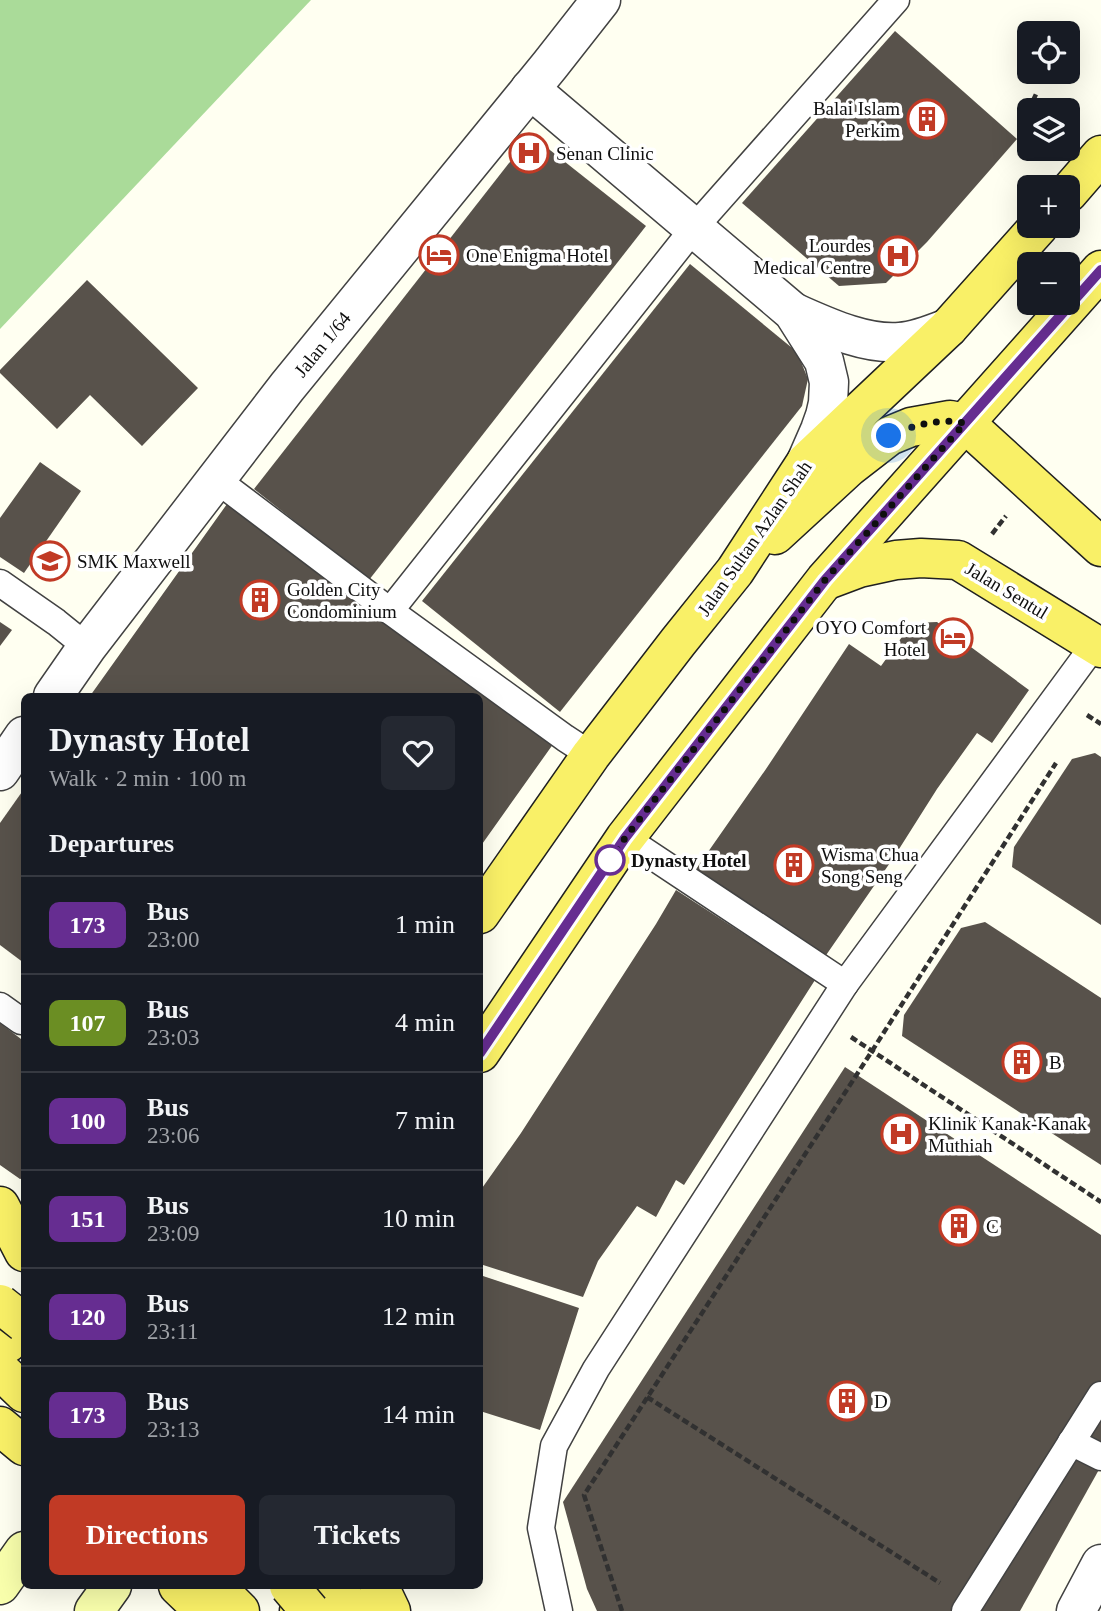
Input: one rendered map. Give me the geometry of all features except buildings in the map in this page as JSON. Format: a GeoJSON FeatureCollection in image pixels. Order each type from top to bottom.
{"type":"FeatureCollection","features":[{"type":"Feature","properties":{"kind":"main road"},"geometry":{"type":"LineString","coordinates":[[1080,179],[1101,155]]}},
{"type":"Feature","properties":{"kind":"main road","name":"Jalan Sultan Azlan Shah"},"geometry":{"type":"LineString","coordinates":[[483,910],[591,755],[735,571],[806,461],[948,328],[1028,238]]}},
{"type":"Feature","properties":{"kind":"main road"},"geometry":{"type":"LineString","coordinates":[[483,1049],[625,838],[825,580],[1101,270]]}},
{"type":"Feature","properties":{"kind":"main road"},"geometry":{"type":"LineString","coordinates":[[735,571],[849,467],[889,436],[911,427],[950,420],[965,423],[1101,547]]}},
{"type":"Feature","properties":{"kind":"main road","name":"Jalan Sentul"},"geometry":{"type":"LineString","coordinates":[[825,580],[859,568],[895,560],[958,560],[1098,646]]}},
{"type":"Feature","properties":{"kind":"main road"},"geometry":{"type":"LineString","coordinates":[[0,1204],[21,1211]]}},
{"type":"Feature","properties":{"kind":"main road"},"geometry":{"type":"LineString","coordinates":[[0,1204],[21,1246]]}},
{"type":"Feature","properties":{"kind":"main road"},"geometry":{"type":"LineString","coordinates":[[0,1304],[21,1321]]}},
{"type":"Feature","properties":{"kind":"main road"},"geometry":{"type":"LineString","coordinates":[[0,1347],[8,1343],[21,1327]]}},
{"type":"Feature","properties":{"kind":"main road"},"geometry":{"type":"LineString","coordinates":[[0,1370],[21,1391]]}},
{"type":"Feature","properties":{"kind":"main road"},"geometry":{"type":"LineString","coordinates":[[0,1426],[21,1444]]}},
{"type":"Feature","properties":{"kind":"main road"},"geometry":{"type":"LineString","coordinates":[[0,1586],[21,1555]]}},
{"type":"Feature","properties":{"kind":"main road"},"geometry":{"type":"LineString","coordinates":[[94,1611],[110,1589]]}},
{"type":"Feature","properties":{"kind":"main road"},"geometry":{"type":"LineString","coordinates":[[181,1589],[204,1611]]}},
{"type":"Feature","properties":{"kind":"main road"},"geometry":{"type":"LineString","coordinates":[[218,1589],[240,1611]]}},
{"type":"Feature","properties":{"kind":"main road"},"geometry":{"type":"LineString","coordinates":[[292,1589],[310,1611]]}},
{"type":"Feature","properties":{"kind":"main road"},"geometry":{"type":"LineString","coordinates":[[364,1589],[382,1611]]}},
{"type":"Feature","properties":{"kind":"main road"},"geometry":{"type":"LineString","coordinates":[[380,1589],[391,1611]]}},
{"type":"Feature","properties":{"kind":"main road"},"geometry":{"type":"LineString","coordinates":[[299,1611],[322,1598],[361,1611]]}},
{"type":"Feature","properties":{"kind":"street","name":"Jalan 1/64"},"geometry":{"type":"LineString","coordinates":[[55,693],[287,387],[601,0]]}},
{"type":"Feature","properties":{"kind":"street"},"geometry":{"type":"LineString","coordinates":[[530,89],[793,312],[840,332],[887,342],[902,342],[948,328]]}},
{"type":"Feature","properties":{"kind":"street"},"geometry":{"type":"LineString","coordinates":[[793,312],[824,361],[829,382],[825,416],[806,461]]}},
{"type":"Feature","properties":{"kind":"street"},"geometry":{"type":"LineString","coordinates":[[0,771],[21,740]]}},
{"type":"Feature","properties":{"kind":"street"},"geometry":{"type":"LineString","coordinates":[[1076,1611],[1101,1564]]}},
{"type":"Feature","properties":{"kind":"lane"},"geometry":{"type":"LineString","coordinates":[[390,611],[694,228],[895,0]]}},
{"type":"Feature","properties":{"kind":"lane"},"geometry":{"type":"LineString","coordinates":[[216,480],[390,611],[591,755]]}},
{"type":"Feature","properties":{"kind":"lane"},"geometry":{"type":"LineString","coordinates":[[0,583],[88,648]]}},
{"type":"Feature","properties":{"kind":"lane"},"geometry":{"type":"LineString","coordinates":[[559,1611],[541,1528],[554,1446],[596,1368],[845,984],[1098,646]]}},
{"type":"Feature","properties":{"kind":"lane"},"geometry":{"type":"LineString","coordinates":[[625,838],[845,984]]}},
{"type":"Feature","properties":{"kind":"lane"},"geometry":{"type":"LineString","coordinates":[[0,1006],[21,1021]]}},
{"type":"Feature","properties":{"kind":"lane"},"geometry":{"type":"LineString","coordinates":[[968,1607],[1101,1395]]}},
{"type":"Feature","properties":{"kind":"lane"},"geometry":{"type":"LineString","coordinates":[[1071,1442],[1101,1457]]}},
{"type":"Feature","properties":{"kind":"path"},"geometry":{"type":"LineString","coordinates":[[1034,98],[1037,92]]}},
{"type":"Feature","properties":{"kind":"path"},"geometry":{"type":"LineString","coordinates":[[987,540],[1008,513]]}},
{"type":"Feature","properties":{"kind":"path"},"geometry":{"type":"LineString","coordinates":[[1087,715],[1101,724]]}},
{"type":"Feature","properties":{"kind":"path"},"geometry":{"type":"LineString","coordinates":[[622,1611],[584,1495],[1057,761]]}},
{"type":"Feature","properties":{"kind":"path"},"geometry":{"type":"LineString","coordinates":[[847,1035],[1101,1202]]}},
{"type":"Feature","properties":{"kind":"path"},"geometry":{"type":"LineString","coordinates":[[647,1397],[968,1607]]}},
{"type":"Feature","properties":{"kind":"green space"},"geometry":{"type":"Polygon","coordinates":[[[0,0],[311,0],[0,329],[0,0]]]}},
{"type":"Feature","properties":{"kind":"bus line","name":"173"},"geometry":{"type":"LineString","coordinates":[[483,1049],[625,838],[825,580],[1101,270]]}},
{"type":"Feature","properties":{"kind":"place","name":"Balai Islam Perkim"},"geometry":{"type":"Point","coordinates":[927,119]}},
{"type":"Feature","properties":{"kind":"place","name":"Senan Clinic"},"geometry":{"type":"Point","coordinates":[529,153]}},
{"type":"Feature","properties":{"kind":"place","name":"One Enigma Hotel"},"geometry":{"type":"Point","coordinates":[439,255]}},
{"type":"Feature","properties":{"kind":"place","name":"Lourdes Medical Centre"},"geometry":{"type":"Point","coordinates":[898,256]}},
{"type":"Feature","properties":{"kind":"place","name":"SMK Maxwell"},"geometry":{"type":"Point","coordinates":[50,561]}},
{"type":"Feature","properties":{"kind":"place","name":"Golden City Condominium"},"geometry":{"type":"Point","coordinates":[260,600]}},
{"type":"Feature","properties":{"kind":"place","name":"OYO Comfort Hotel"},"geometry":{"type":"Point","coordinates":[953,638]}},
{"type":"Feature","properties":{"kind":"place","name":"Dynasty Hotel"},"geometry":{"type":"Point","coordinates":[610,860]}},
{"type":"Feature","properties":{"kind":"place","name":"Wisma Chua Song Seng"},"geometry":{"type":"Point","coordinates":[794,865]}},
{"type":"Feature","properties":{"kind":"place","name":"B"},"geometry":{"type":"Point","coordinates":[1022,1062]}},
{"type":"Feature","properties":{"kind":"place","name":"Klinik Kanak-Kanak Muthiah"},"geometry":{"type":"Point","coordinates":[901,1134]}},
{"type":"Feature","properties":{"kind":"place","name":"C"},"geometry":{"type":"Point","coordinates":[959,1226]}},
{"type":"Feature","properties":{"kind":"place","name":"D"},"geometry":{"type":"Point","coordinates":[847,1401]}},
{"type":"Feature","properties":{"kind":"route"},"geometry":{"type":"LineString","coordinates":[[610,860],[825,580],[965,423],[950,420],[911,427],[889,436]]}}]}
